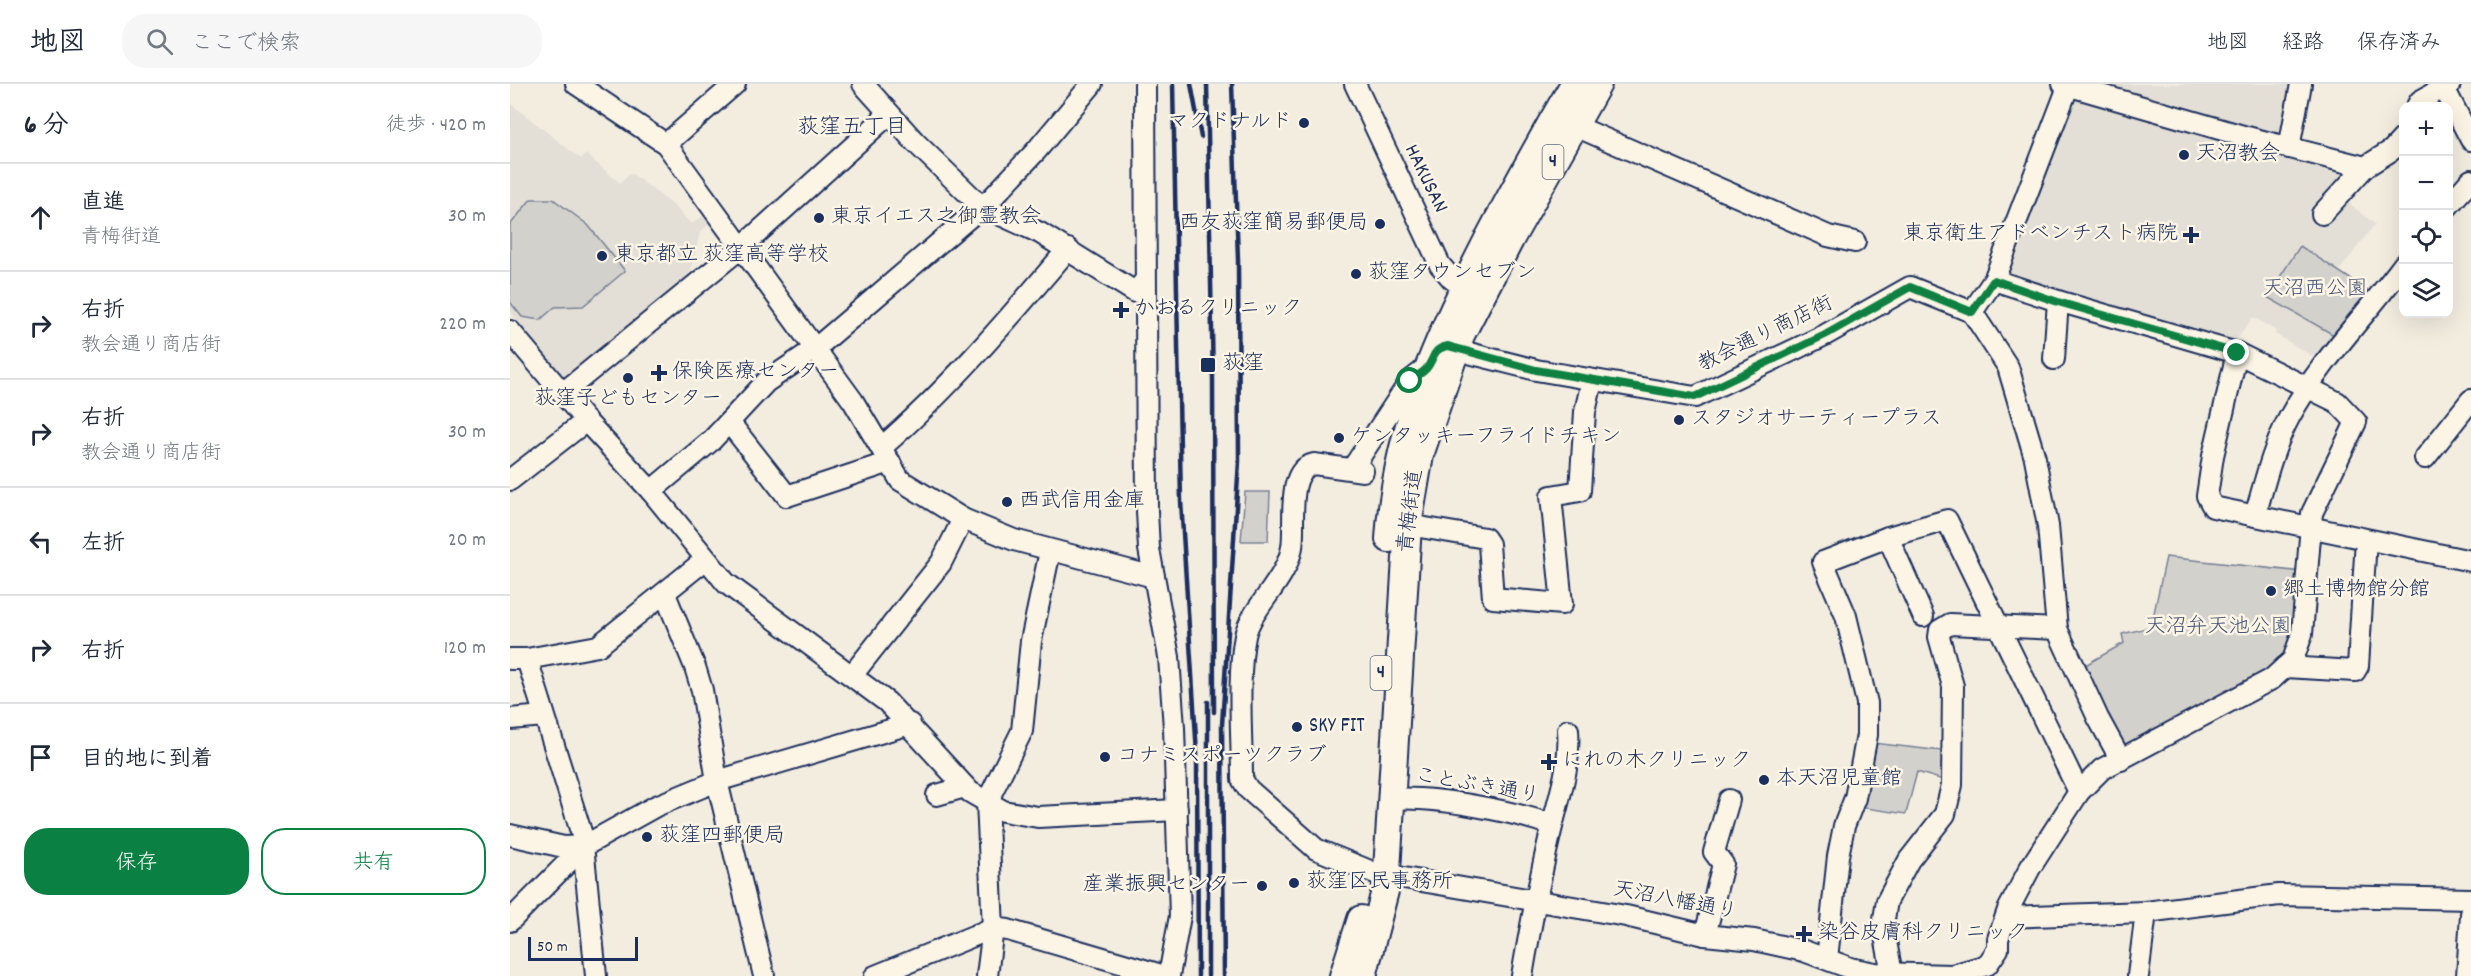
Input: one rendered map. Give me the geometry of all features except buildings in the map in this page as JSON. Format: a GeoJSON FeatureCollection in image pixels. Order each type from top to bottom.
{"type":"FeatureCollection","features":[{"type":"Feature","properties":{"kind":"main road","name":"青梅街道"},"geometry":{"type":"LineString","coordinates":[[1343,976],[1379,874],[1395,475],[1464,287],[1520,177],[1574,84]]}},
{"type":"Feature","properties":{"kind":"main road","name":"青梅街道"},"geometry":{"type":"LineString","coordinates":[[1363,976],[1393,799],[1408,525],[1439,356],[1598,84]]}},
{"type":"Feature","properties":{"kind":"street"},"geometry":{"type":"LineString","coordinates":[[576,84],[666,144],[816,348],[886,454],[900,480],[963,519],[1050,551],[1154,577]]}},
{"type":"Feature","properties":{"kind":"street"},"geometry":{"type":"LineString","coordinates":[[666,144],[735,84]]}},
{"type":"Feature","properties":{"kind":"street"},"geometry":{"type":"LineString","coordinates":[[863,84],[889,114],[981,206],[1068,249],[1135,292],[1144,282]]}},
{"type":"Feature","properties":{"kind":"street"},"geometry":{"type":"LineString","coordinates":[[651,491],[712,440],[766,382],[816,348],[993,197],[1036,151],[1092,84]]}},
{"type":"Feature","properties":{"kind":"street"},"geometry":{"type":"LineString","coordinates":[[1145,84],[1144,282],[1147,511],[1154,577],[1163,616],[1168,657],[1177,810],[1180,916],[1169,976]]}},
{"type":"Feature","properties":{"kind":"street","name":"HAKUSAN"},"geometry":{"type":"LineString","coordinates":[[1355,84],[1440,265],[1452,279],[1464,287]]}},
{"type":"Feature","properties":{"kind":"street"},"geometry":{"type":"LineString","coordinates":[[2289,148],[2301,84]]}},
{"type":"Feature","properties":{"kind":"street"},"geometry":{"type":"LineString","coordinates":[[2419,102],[2445,85],[2471,140]]}},
{"type":"Feature","properties":{"kind":"street"},"geometry":{"type":"LineString","coordinates":[[2121,760],[2098,718],[2057,629],[2048,526],[2035,458],[2008,367],[1961,311],[1994,280],[2065,86],[2366,167]]}},
{"type":"Feature","properties":{"kind":"street"},"geometry":{"type":"LineString","coordinates":[[564,393],[742,247],[889,114]]}},
{"type":"Feature","properties":{"kind":"street"},"geometry":{"type":"LineString","coordinates":[[1573,125],[1828,236],[1855,242]]}},
{"type":"Feature","properties":{"kind":"street"},"geometry":{"type":"LineString","coordinates":[[2322,214],[2366,167],[2392,150],[2399,142]]}},
{"type":"Feature","properties":{"kind":"street"},"geometry":{"type":"LineString","coordinates":[[2453,200],[2471,180]]}},
{"type":"Feature","properties":{"kind":"street"},"geometry":{"type":"LineString","coordinates":[[729,422],[787,496],[886,454],[979,353],[1068,249]]}},
{"type":"Feature","properties":{"kind":"street"},"geometry":{"type":"LineString","coordinates":[[2255,516],[2274,450],[2307,387],[2399,269]]}},
{"type":"Feature","properties":{"kind":"street"},"geometry":{"type":"LineString","coordinates":[[1994,280],[2058,302],[2237,353],[2337,402],[2356,422],[2312,513],[2309,527],[2302,633],[2293,660],[2272,679],[2102,769],[2079,792],[2030,868],[2006,917],[2146,912],[2279,895],[2471,899]]}},
{"type":"Feature","properties":{"kind":"street","name":"教会通り商店街"},"geometry":{"type":"LineString","coordinates":[[1439,356],[1469,353],[1592,381],[1695,397],[1825,335],[1910,287],[1961,311]]}},
{"type":"Feature","properties":{"kind":"street"},"geometry":{"type":"LineString","coordinates":[[2054,359],[2058,302]]}},
{"type":"Feature","properties":{"kind":"street"},"geometry":{"type":"LineString","coordinates":[[510,331],[586,421],[651,491],[726,583],[820,654],[853,674],[910,724],[965,787],[1003,811],[1038,817],[1177,810]]}},
{"type":"Feature","properties":{"kind":"street"},"geometry":{"type":"LineString","coordinates":[[2237,353],[2213,456],[2207,496],[2213,507],[2471,561]]}},
{"type":"Feature","properties":{"kind":"street","name":"天沼八幡通り"},"geometry":{"type":"LineString","coordinates":[[1439,356],[1410,381],[1358,470],[1309,465],[1297,481],[1293,547],[1288,561],[1245,637],[1242,779],[1248,789],[1316,849],[1379,874],[1626,916],[1705,935],[1754,940],[1804,951],[1850,968],[1892,974],[1952,975],[1987,965],[1998,949],[1998,939],[2006,917]]}},
{"type":"Feature","properties":{"kind":"street"},"geometry":{"type":"LineString","coordinates":[[1408,525],[1485,538],[1489,544],[1493,598],[1562,604],[1551,496],[1580,491],[1585,412],[1592,381]]}},
{"type":"Feature","properties":{"kind":"street"},"geometry":{"type":"LineString","coordinates":[[2425,458],[2471,399]]}},
{"type":"Feature","properties":{"kind":"street"},"geometry":{"type":"LineString","coordinates":[[510,480],[586,421]]}},
{"type":"Feature","properties":{"kind":"street"},"geometry":{"type":"LineString","coordinates":[[853,674],[941,562],[963,519]]}},
{"type":"Feature","properties":{"kind":"street"},"geometry":{"type":"LineString","coordinates":[[1827,959],[1838,856],[1844,826],[1855,798],[1867,735],[1867,703],[1846,616],[1823,562],[1888,537],[1947,520],[2079,792]]}},
{"type":"Feature","properties":{"kind":"street"},"geometry":{"type":"LineString","coordinates":[[1888,537],[1923,616]]}},
{"type":"Feature","properties":{"kind":"street"},"geometry":{"type":"LineString","coordinates":[[2286,667],[2355,671],[2358,666],[2366,540]]}},
{"type":"Feature","properties":{"kind":"street"},"geometry":{"type":"LineString","coordinates":[[987,976],[993,928],[987,802],[1022,731],[1031,641],[1050,551]]}},
{"type":"Feature","properties":{"kind":"street"},"geometry":{"type":"LineString","coordinates":[[596,976],[584,846],[544,716],[515,658],[598,646],[705,560]]}},
{"type":"Feature","properties":{"kind":"street"},"geometry":{"type":"LineString","coordinates":[[664,594],[695,667],[717,781],[764,976]]}},
{"type":"Feature","properties":{"kind":"street"},"geometry":{"type":"LineString","coordinates":[[1892,974],[1883,925],[1887,901],[1909,860],[1945,814],[1952,785],[1953,686],[1939,637],[1940,630],[1950,624],[2057,629]]}},
{"type":"Feature","properties":{"kind":"street"},"geometry":{"type":"LineString","coordinates":[[510,719],[544,716]]}},
{"type":"Feature","properties":{"kind":"street"},"geometry":{"type":"LineString","coordinates":[[510,921],[584,846],[656,806],[717,781],[910,724]]}},
{"type":"Feature","properties":{"kind":"street"},"geometry":{"type":"LineString","coordinates":[[1522,976],[1535,901],[1567,769],[1568,730]]}},
{"type":"Feature","properties":{"kind":"street"},"geometry":{"type":"LineString","coordinates":[[937,795],[965,787]]}},
{"type":"Feature","properties":{"kind":"street","name":"ことぶき通り"},"geometry":{"type":"LineString","coordinates":[[1393,799],[1406,798],[1479,808],[1533,818],[1552,825]]}},
{"type":"Feature","properties":{"kind":"street"},"geometry":{"type":"LineString","coordinates":[[1705,935],[1723,864],[1714,852],[1728,800]]}},
{"type":"Feature","properties":{"kind":"street"},"geometry":{"type":"LineString","coordinates":[[510,836],[564,847],[584,846]]}},
{"type":"Feature","properties":{"kind":"street"},"geometry":{"type":"LineString","coordinates":[[2138,976],[2146,912]]}},
{"type":"Feature","properties":{"kind":"street"},"geometry":{"type":"LineString","coordinates":[[2467,976],[2471,914]]}},
{"type":"Feature","properties":{"kind":"street"},"geometry":{"type":"LineString","coordinates":[[875,976],[993,928],[1008,930],[1165,976]]}},
{"type":"Feature","properties":{"kind":"shaded area"},"geometry":{"type":"Polygon","coordinates":[[[2077,84],[2293,84],[2284,131],[2272,139],[2077,84]]]}},
{"type":"Feature","properties":{"kind":"shaded area","name":"東京衛生アドベンチスト病院"},"geometry":{"type":"Polygon","coordinates":[[[2074,96],[2352,170],[2342,198],[2375,224],[2339,271],[2300,247],[2267,297],[2341,339],[2324,363],[2275,334],[2276,331],[2253,317],[2231,347],[2003,278],[2074,96]]]}},
{"type":"Feature","properties":{"kind":"shaded area","name":"東京都立 荻窪高等学校"},"geometry":{"type":"Polygon","coordinates":[[[510,103],[581,159],[586,154],[620,183],[631,173],[672,204],[691,224],[708,213],[714,220],[700,232],[689,280],[572,377],[560,376],[510,311],[510,103]]]}},
{"type":"Feature","properties":{"kind":"green space"},"geometry":{"type":"Polygon","coordinates":[[[531,199],[553,199],[588,225],[625,271],[583,306],[555,307],[540,320],[522,317],[510,302],[510,225],[531,199]]]}},
{"type":"Feature","properties":{"kind":"green space","name":"天沼西公園"},"geometry":{"type":"Polygon","coordinates":[[[2300,246],[2375,295],[2341,339],[2267,297],[2300,246]]]}},
{"type":"Feature","properties":{"kind":"green space"},"geometry":{"type":"Polygon","coordinates":[[[1245,492],[1270,492],[1268,541],[1241,541],[1245,492]]]}},
{"type":"Feature","properties":{"kind":"green space","name":"天沼弁天池公園"},"geometry":{"type":"Polygon","coordinates":[[[2166,557],[2303,572],[2302,607],[2283,664],[2124,751],[2080,668],[2124,643],[2122,634],[2151,627],[2166,557]]]}},
{"type":"Feature","properties":{"kind":"green space"},"geometry":{"type":"Polygon","coordinates":[[[1873,743],[1942,751],[1943,780],[1917,772],[1906,814],[1858,807],[1873,743]]]}},
{"type":"Feature","properties":{"kind":"railway"},"geometry":{"type":"LineString","coordinates":[[1173,84],[1181,501],[1197,754],[1198,976]]}},
{"type":"Feature","properties":{"kind":"railway"},"geometry":{"type":"LineString","coordinates":[[1191,84],[1201,137]]}},
{"type":"Feature","properties":{"kind":"railway"},"geometry":{"type":"LineString","coordinates":[[1207,84],[1213,380],[1214,712]]}},
{"type":"Feature","properties":{"kind":"railway"},"geometry":{"type":"LineString","coordinates":[[1224,976],[1222,725],[1239,461],[1238,260],[1232,84]]}},
{"type":"Feature","properties":{"kind":"railway"},"geometry":{"type":"LineString","coordinates":[[1208,702],[1208,976]]}},
{"type":"Feature","properties":{"kind":"place","name":"マクドナルド"},"geometry":{"type":"Point","coordinates":[1304,123]}},
{"type":"Feature","properties":{"kind":"place","name":"天沼教会"},"geometry":{"type":"Point","coordinates":[2184,155]}},
{"type":"Feature","properties":{"kind":"place","name":"東京イエス之御霊教会"},"geometry":{"type":"Point","coordinates":[819,218]}},
{"type":"Feature","properties":{"kind":"place","name":"西友荻窪簡易郵便局"},"geometry":{"type":"Point","coordinates":[1380,224]}},
{"type":"Feature","properties":{"kind":"place","name":"東京衛生アドベンチスト病院"},"geometry":{"type":"Point","coordinates":[2191,235]}},
{"type":"Feature","properties":{"kind":"place","name":"東京都立 荻窪高等学校"},"geometry":{"type":"Point","coordinates":[602,256]}},
{"type":"Feature","properties":{"kind":"place","name":"荻窪タウンセブン"},"geometry":{"type":"Point","coordinates":[1356,274]}},
{"type":"Feature","properties":{"kind":"place","name":"かおるクリニック"},"geometry":{"type":"Point","coordinates":[1121,310]}},
{"type":"Feature","properties":{"kind":"place","name":"荻窪"},"geometry":{"type":"Point","coordinates":[1208,365]}},
{"type":"Feature","properties":{"kind":"place","name":"保険医療センター"},"geometry":{"type":"Point","coordinates":[659,373]}},
{"type":"Feature","properties":{"kind":"place","name":"荻窪子どもセンター"},"geometry":{"type":"Point","coordinates":[628,378]}},
{"type":"Feature","properties":{"kind":"place","name":"スタジオサーティープラス"},"geometry":{"type":"Point","coordinates":[1679,420]}},
{"type":"Feature","properties":{"kind":"place","name":"ケンタッキーフライドチキン"},"geometry":{"type":"Point","coordinates":[1339,438]}},
{"type":"Feature","properties":{"kind":"place","name":"西武信用金庫"},"geometry":{"type":"Point","coordinates":[1007,502]}},
{"type":"Feature","properties":{"kind":"place","name":"郷土博物館分館"},"geometry":{"type":"Point","coordinates":[2271,591]}},
{"type":"Feature","properties":{"kind":"place","name":"SKY FIT"},"geometry":{"type":"Point","coordinates":[1297,727]}},
{"type":"Feature","properties":{"kind":"place","name":"コナミスポーツクラブ"},"geometry":{"type":"Point","coordinates":[1105,757]}},
{"type":"Feature","properties":{"kind":"place","name":"にれの木クリニック"},"geometry":{"type":"Point","coordinates":[1549,762]}},
{"type":"Feature","properties":{"kind":"place","name":"本天沼児童館"},"geometry":{"type":"Point","coordinates":[1764,780]}},
{"type":"Feature","properties":{"kind":"place","name":"荻窪四郵便局"},"geometry":{"type":"Point","coordinates":[647,837]}},
{"type":"Feature","properties":{"kind":"place","name":"荻窪区民事務所"},"geometry":{"type":"Point","coordinates":[1294,883]}},
{"type":"Feature","properties":{"kind":"place","name":"産業振興センター"},"geometry":{"type":"Point","coordinates":[1262,886]}},
{"type":"Feature","properties":{"kind":"place","name":"染谷皮膚科クリニック"},"geometry":{"type":"Point","coordinates":[1804,934]}},
{"type":"Feature","properties":{"kind":"district","name":"荻窪五丁目"},"geometry":{"type":"Point","coordinates":[852,128]}},
{"type":"Feature","properties":{"kind":"route"},"geometry":{"type":"LineString","coordinates":[[1410,381],[1428,367],[1433,353],[1439,348],[1448,346],[1536,370],[1695,397],[1825,335],[1910,287],[1972,312],[1994,280],[2058,302],[2237,353]]}}]}
